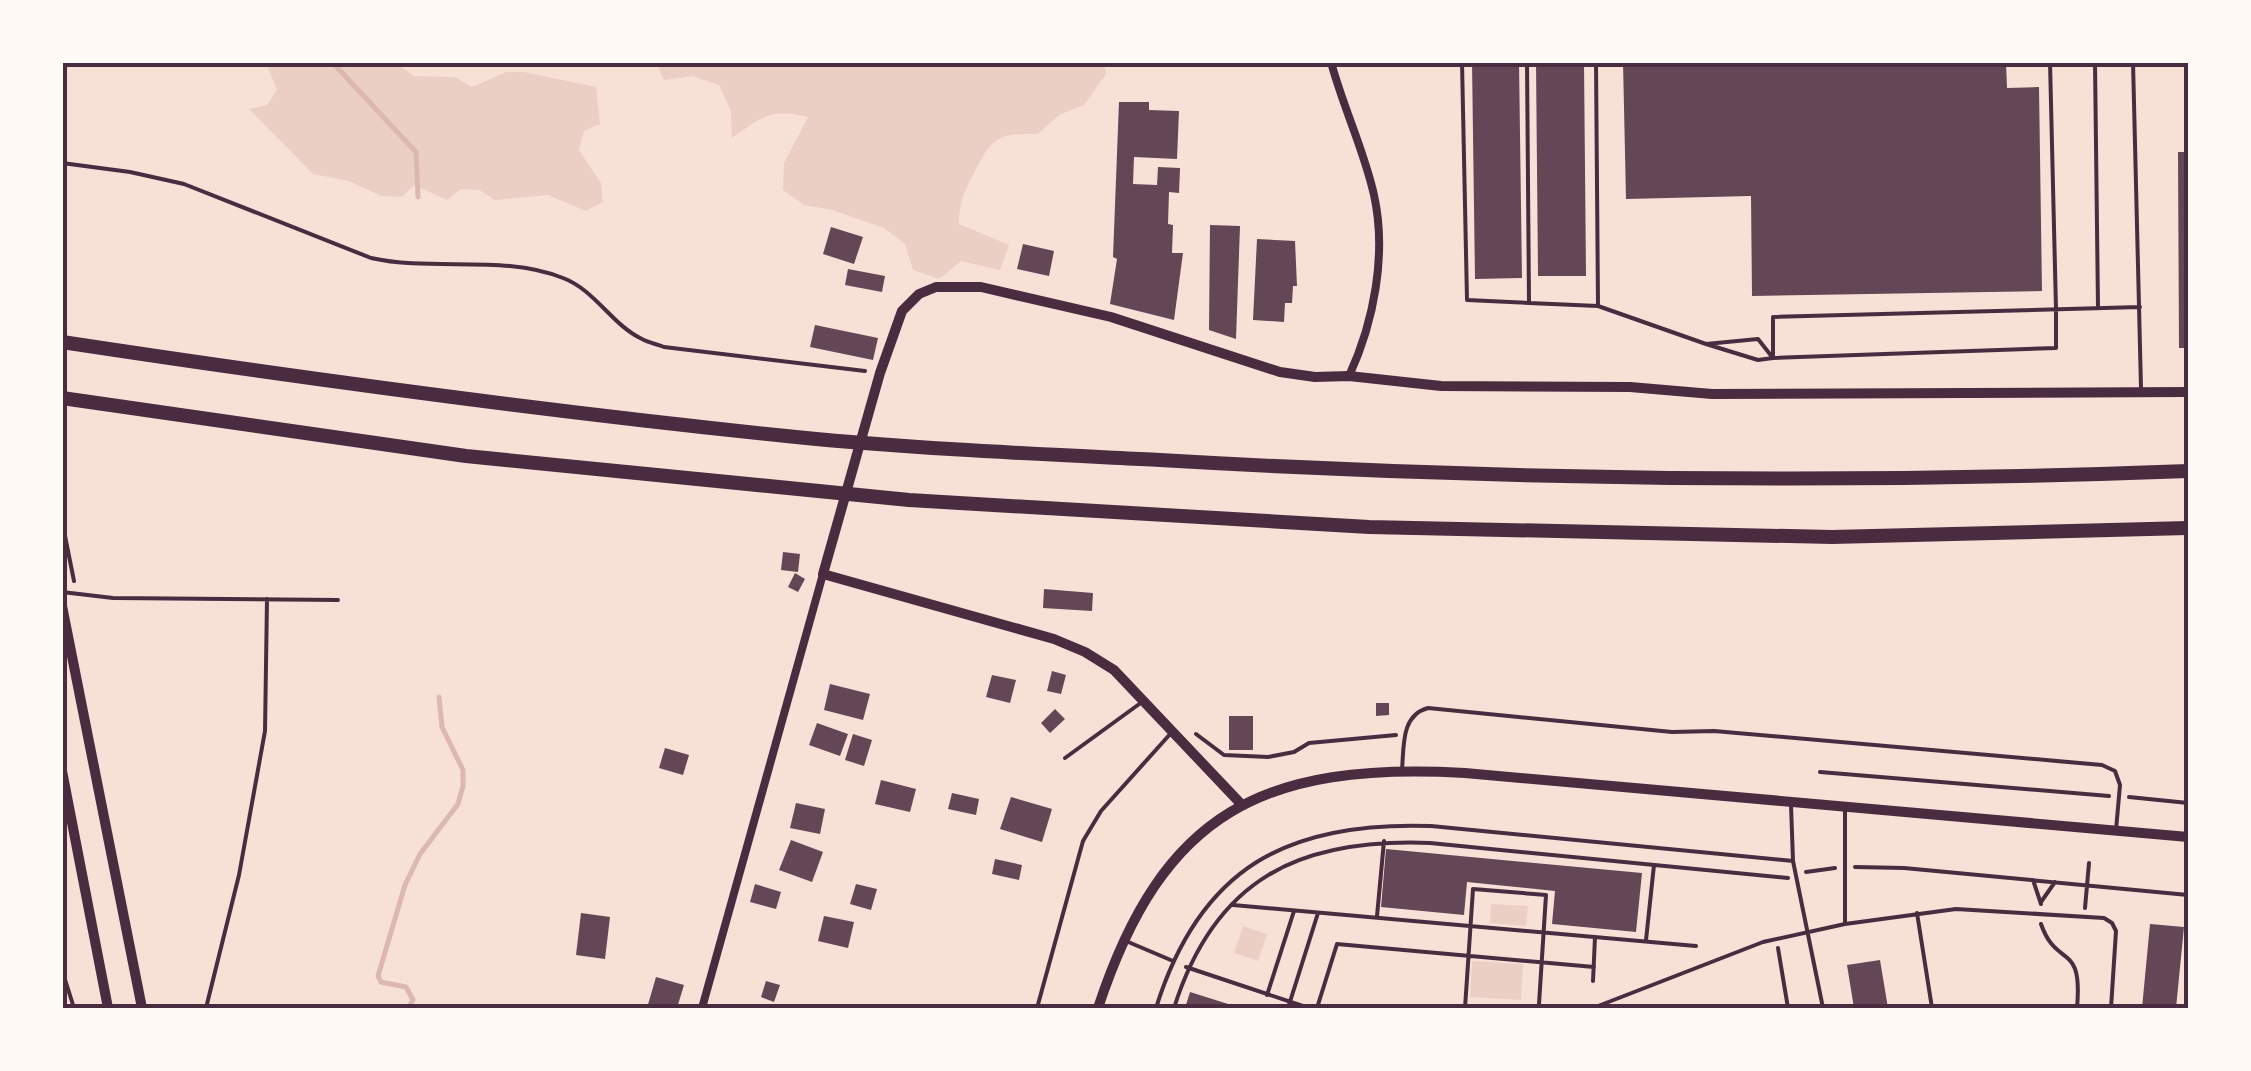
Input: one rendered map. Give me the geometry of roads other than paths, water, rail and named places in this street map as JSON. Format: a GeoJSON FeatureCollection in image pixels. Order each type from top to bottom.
{"type":"FeatureCollection","features":[{"type":"Feature","properties":{"kind":"highway"},"geometry":{"type":"LineString","coordinates":[[62,342],[469,399],[797,437],[925,447],[1392,473],[1833,479],[2188,471]]}},
{"type":"Feature","properties":{"kind":"highway"},"geometry":{"type":"LineString","coordinates":[[62,398],[466,456],[909,500],[1368,527],[1832,537],[2188,528]]}},
{"type":"Feature","properties":{"kind":"street"},"geometry":{"type":"LineString","coordinates":[[1331,62],[1375,196],[1375,298],[1364,343],[1349,376]]}},
{"type":"Feature","properties":{"kind":"street"},"geometry":{"type":"LineString","coordinates":[[702,1008],[880,373],[902,312],[919,294],[936,287],[981,287],[1111,317],[1280,372],[1316,377],[1349,376],[1442,386],[1630,387],[1712,394],[2188,392]]}},
{"type":"Feature","properties":{"kind":"street"},"geometry":{"type":"LineString","coordinates":[[824,574],[1085,652],[1114,670],[1242,805]]}},
{"type":"Feature","properties":{"kind":"street"},"geometry":{"type":"LineString","coordinates":[[62,606],[142,1008]]}},
{"type":"Feature","properties":{"kind":"street"},"geometry":{"type":"LineString","coordinates":[[1098,1008],[1124,940],[1155,885],[1204,830],[1242,805],[1285,786],[1336,776],[1402,770],[1792,800],[2188,837]]}},
{"type":"Feature","properties":{"kind":"street"},"geometry":{"type":"LineString","coordinates":[[62,771],[108,1008]]}},
{"type":"Feature","properties":{"kind":"lane"},"geometry":{"type":"LineString","coordinates":[[1462,62],[1467,300],[1598,306],[1758,360],[2056,348],[2050,62]]}},
{"type":"Feature","properties":{"kind":"lane"},"geometry":{"type":"LineString","coordinates":[[1527,62],[1529,303]]}},
{"type":"Feature","properties":{"kind":"lane"},"geometry":{"type":"LineString","coordinates":[[1596,62],[1598,306]]}},
{"type":"Feature","properties":{"kind":"lane"},"geometry":{"type":"LineString","coordinates":[[2095,62],[2098,308]]}},
{"type":"Feature","properties":{"kind":"lane"},"geometry":{"type":"LineString","coordinates":[[2133,62],[2141,394]]}},
{"type":"Feature","properties":{"kind":"lane"},"geometry":{"type":"LineString","coordinates":[[1773,358],[1773,317],[2140,307]]}},
{"type":"Feature","properties":{"kind":"lane"},"geometry":{"type":"LineString","coordinates":[[1706,344],[1758,339],[1773,358]]}},
{"type":"Feature","properties":{"kind":"lane"},"geometry":{"type":"LineString","coordinates":[[62,592],[113,598],[338,600]]}},
{"type":"Feature","properties":{"kind":"lane"},"geometry":{"type":"LineString","coordinates":[[206,1008],[239,875],[265,731],[267,599]]}},
{"type":"Feature","properties":{"kind":"lane"},"geometry":{"type":"LineString","coordinates":[[1064,758],[1143,702]]}},
{"type":"Feature","properties":{"kind":"lane"},"geometry":{"type":"LineString","coordinates":[[1402,770],[1409,720],[1416,711],[1428,708],[1672,732],[1714,731],[2102,765],[2115,771],[2120,784],[2116,830]]}},
{"type":"Feature","properties":{"kind":"lane"},"geometry":{"type":"LineString","coordinates":[[1037,1008],[1082,841],[1100,811],[1172,732]]}},
{"type":"Feature","properties":{"kind":"lane"},"geometry":{"type":"LineString","coordinates":[[1792,800],[1793,861],[1822,1008]]}},
{"type":"Feature","properties":{"kind":"lane"},"geometry":{"type":"LineString","coordinates":[[1844,924],[1845,805]]}},
{"type":"Feature","properties":{"kind":"lane"},"geometry":{"type":"LineString","coordinates":[[1156,1008],[1172,961],[1192,925],[1218,893],[1254,863],[1283,846],[1344,828],[1384,824],[1431,826],[1793,861]]}},
{"type":"Feature","properties":{"kind":"lane"},"geometry":{"type":"LineString","coordinates":[[1594,1008],[1776,940],[1844,924],[1956,910],[2104,918],[2112,923],[2116,931],[2110,1008]]}},
{"type":"Feature","properties":{"kind":"lane"},"geometry":{"type":"LineString","coordinates":[[1917,913],[1932,1008]]}},
{"type":"Feature","properties":{"kind":"lane"},"geometry":{"type":"LineString","coordinates":[[1124,940],[1172,961]]}},
{"type":"Feature","properties":{"kind":"lane"},"geometry":{"type":"LineString","coordinates":[[62,970],[74,1008]]}},
{"type":"Feature","properties":{"kind":"lane"},"geometry":{"type":"LineString","coordinates":[[1612,1000],[1616,1008]]}},
{"type":"Feature","properties":{"kind":"waterway"},"geometry":{"type":"LineString","coordinates":[[332,62],[416,152],[418,197]]}},
{"type":"Feature","properties":{"kind":"waterway"},"geometry":{"type":"LineString","coordinates":[[408,1008],[413,1000],[406,987],[381,982],[378,976],[405,885],[420,854],[458,804],[463,786],[463,770],[442,727],[439,697]]}}]}
